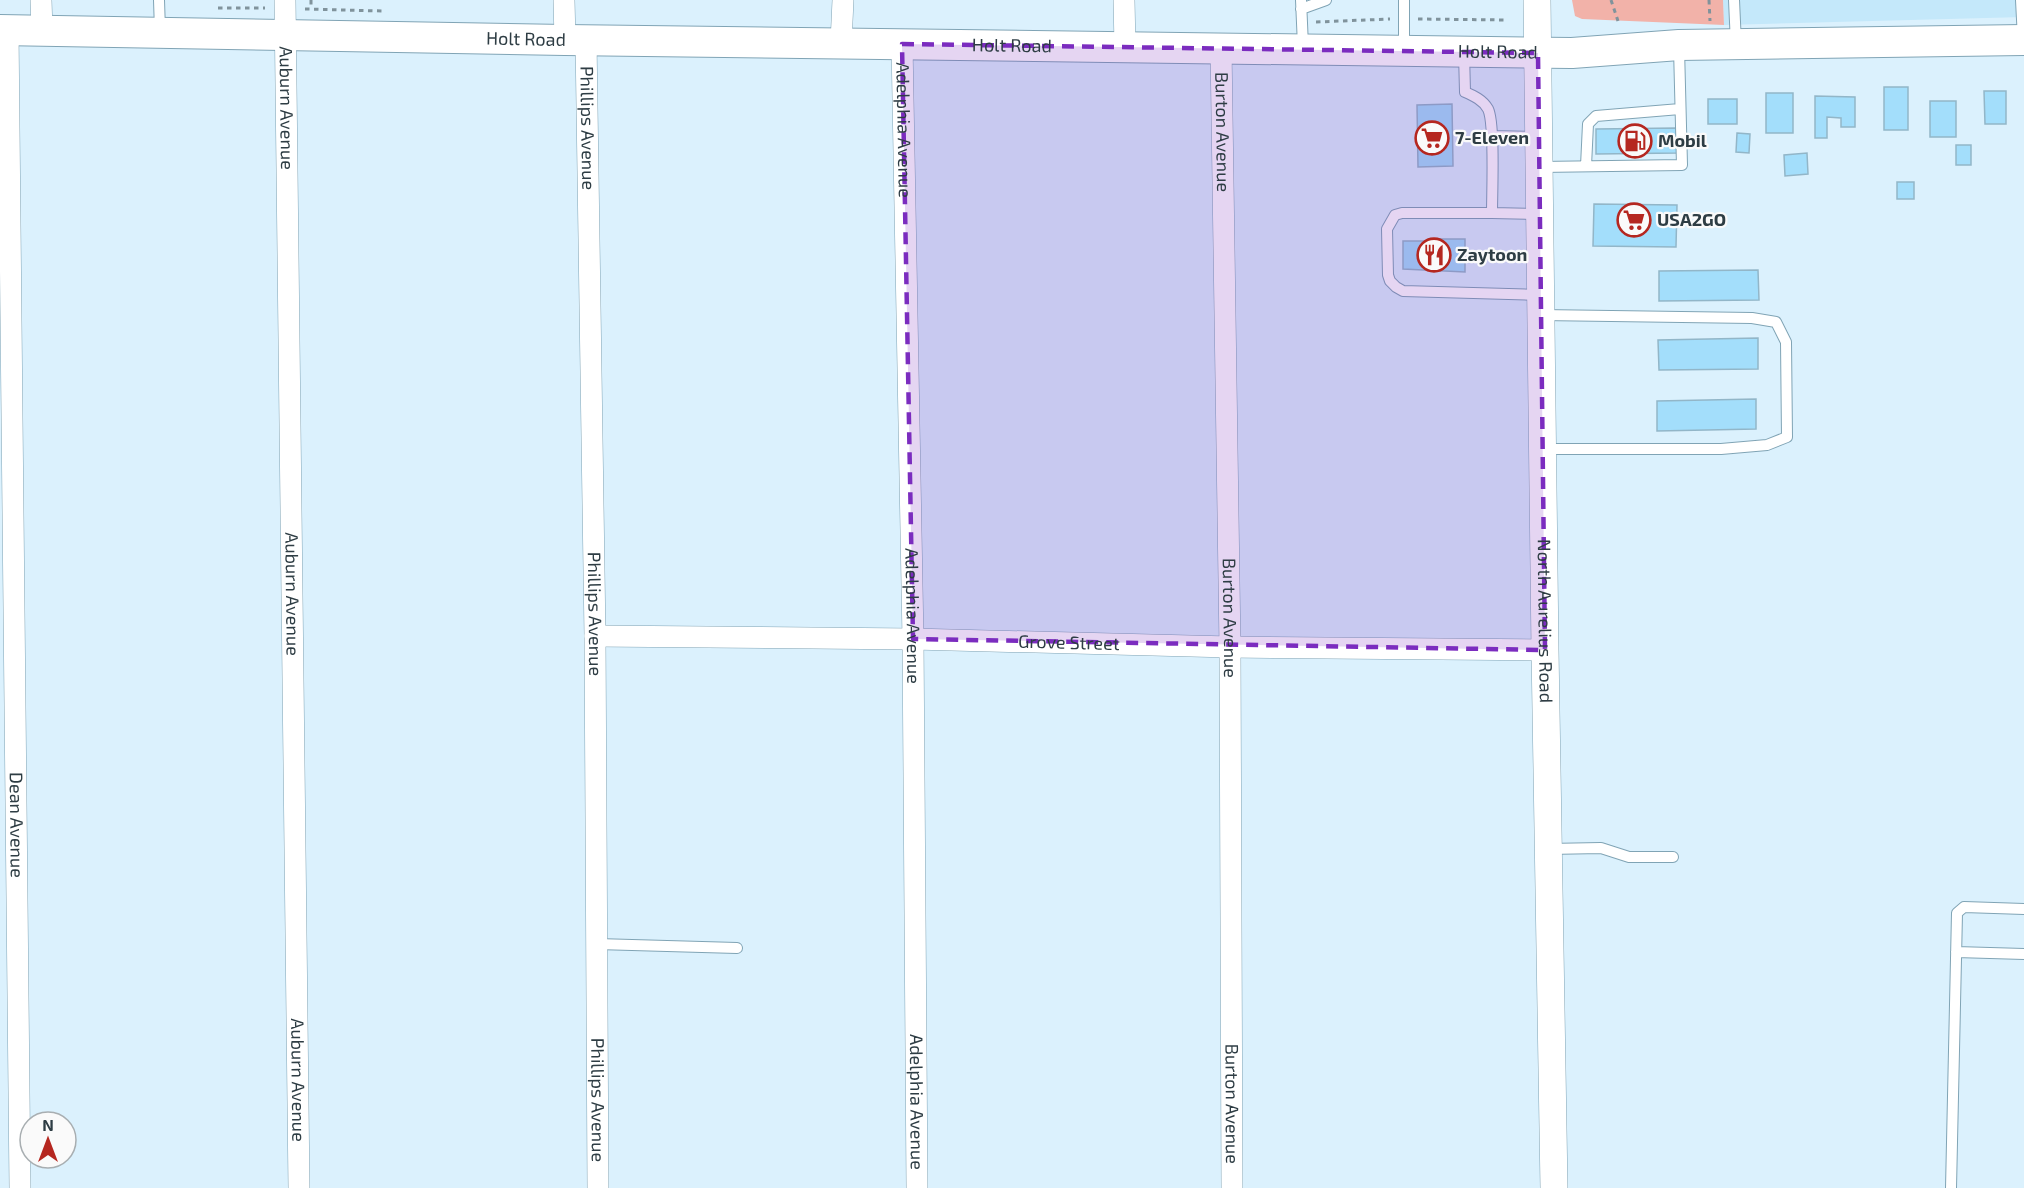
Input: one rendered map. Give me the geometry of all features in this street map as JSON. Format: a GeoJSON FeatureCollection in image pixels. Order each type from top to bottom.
{"type":"FeatureCollection","features":[{"type":"Feature","properties":{"kind":"main road","name":"Holt Road"},"geometry":{"type":"LineString","coordinates":[[4,30],[160,32],[285,14],[576,40],[1221,48],[1302,36],[1404,51],[1538,53],[1572,53],[1679,45],[2023,40]]}},
{"type":"Feature","properties":{"kind":"street"},"geometry":{"type":"LineString","coordinates":[[41,0],[42,30]]}},
{"type":"Feature","properties":{"kind":"street","name":"Phillips Avenue"},"geometry":{"type":"LineString","coordinates":[[564,0],[576,40],[595,636],[598,1188]]}},
{"type":"Feature","properties":{"kind":"street"},"geometry":{"type":"LineString","coordinates":[[842,43],[843,0]]}},
{"type":"Feature","properties":{"kind":"street"},"geometry":{"type":"LineString","coordinates":[[1124,0],[1125,46]]}},
{"type":"Feature","properties":{"kind":"street","name":"North Aurelius Road"},"geometry":{"type":"LineString","coordinates":[[1537,0],[1554,1188]]}},
{"type":"Feature","properties":{"kind":"street","name":"Auburn Avenue"},"geometry":{"type":"LineString","coordinates":[[285,14],[298,1188]]}},
{"type":"Feature","properties":{"kind":"street","name":"Dean Avenue"},"geometry":{"type":"LineString","coordinates":[[4,30],[20,1188]]}},
{"type":"Feature","properties":{"kind":"street","name":"Adelphia Avenue"},"geometry":{"type":"LineString","coordinates":[[903,44],[913,639],[917,1188]]}},
{"type":"Feature","properties":{"kind":"street","name":"Burton Avenue"},"geometry":{"type":"LineString","coordinates":[[1221,48],[1230,647],[1232,1188]]}},
{"type":"Feature","properties":{"kind":"street","name":"Grove Street"},"geometry":{"type":"LineString","coordinates":[[595,636],[1545,650]]}},
{"type":"Feature","properties":{"kind":"lane"},"geometry":{"type":"LineString","coordinates":[[159,0],[160,32]]}},
{"type":"Feature","properties":{"kind":"lane"},"geometry":{"type":"LineString","coordinates":[[1302,36],[1301,4],[1326,0]]}},
{"type":"Feature","properties":{"kind":"lane"},"geometry":{"type":"LineString","coordinates":[[1404,0],[1404,51]]}},
{"type":"Feature","properties":{"kind":"lane"},"geometry":{"type":"LineString","coordinates":[[1734,0],[1736,44]]}},
{"type":"Feature","properties":{"kind":"lane"},"geometry":{"type":"LineString","coordinates":[[2021,0],[2023,40]]}},
{"type":"Feature","properties":{"kind":"lane"},"geometry":{"type":"LineString","coordinates":[[1539,167],[1682,165],[1679,45]]}},
{"type":"Feature","properties":{"kind":"lane"},"geometry":{"type":"LineString","coordinates":[[1464,52],[1465,92],[1481,100],[1487,106],[1491,122],[1492,213]]}},
{"type":"Feature","properties":{"kind":"lane"},"geometry":{"type":"LineString","coordinates":[[1586,166],[1588,124],[1596,116],[1680,109]]}},
{"type":"Feature","properties":{"kind":"lane"},"geometry":{"type":"LineString","coordinates":[[1491,136],[1539,137]]}},
{"type":"Feature","properties":{"kind":"lane"},"geometry":{"type":"LineString","coordinates":[[1539,214],[1402,213],[1395,215],[1388,229],[1390,281],[1403,291],[1472,293],[1541,305],[1752,318],[1776,322],[1785,342],[1788,413],[1787,437],[1767,445],[1721,449],[1542,449]]}},
{"type":"Feature","properties":{"kind":"lane"},"geometry":{"type":"LineString","coordinates":[[1548,849],[1601,848],[1629,857],[1673,857]]}},
{"type":"Feature","properties":{"kind":"lane"},"geometry":{"type":"LineString","coordinates":[[1951,1188],[1957,913],[1964,907],[2024,909]]}},
{"type":"Feature","properties":{"kind":"lane"},"geometry":{"type":"LineString","coordinates":[[597,944],[737,948]]}},
{"type":"Feature","properties":{"kind":"lane"},"geometry":{"type":"LineString","coordinates":[[1956,952],[2024,954]]}},
{"type":"Feature","properties":{"kind":"path"},"geometry":{"type":"LineString","coordinates":[[311,0],[311,9]]}},
{"type":"Feature","properties":{"kind":"path"},"geometry":{"type":"LineString","coordinates":[[1611,0],[1618,21]]}},
{"type":"Feature","properties":{"kind":"path"},"geometry":{"type":"LineString","coordinates":[[1709,0],[1710,21]]}},
{"type":"Feature","properties":{"kind":"path"},"geometry":{"type":"LineString","coordinates":[[216,8],[285,14],[311,9],[383,11]]}},
{"type":"Feature","properties":{"kind":"path"},"geometry":{"type":"LineString","coordinates":[[1302,36],[1404,19],[1506,20]]}},
{"type":"Feature","properties":{"kind":"highlighted area"},"geometry":{"type":"Polygon","coordinates":[[[902,44],[1538,53],[1545,650],[913,639],[902,44]]]}},
{"type":"Feature","properties":{"kind":"shaded area"},"geometry":{"type":"Polygon","coordinates":[[[1572,0],[1723,0],[1724,25],[1582,19],[1575,16],[1572,0]]]}},
{"type":"Feature","properties":{"kind":"shaded area"},"geometry":{"type":"Polygon","coordinates":[[[1723,0],[2024,0],[2024,17],[1724,25],[1723,0]]]}},
{"type":"Feature","properties":{"kind":"building"},"geometry":{"type":"Polygon","coordinates":[[[1884,87],[1908,87],[1908,130],[1884,130],[1884,87]]]}},
{"type":"Feature","properties":{"kind":"building"},"geometry":{"type":"Polygon","coordinates":[[[1984,91],[2006,91],[2006,124],[1985,124],[1984,91]]]}},
{"type":"Feature","properties":{"kind":"building"},"geometry":{"type":"Polygon","coordinates":[[[1766,93],[1793,93],[1793,133],[1766,133],[1766,93]]]}},
{"type":"Feature","properties":{"kind":"building"},"geometry":{"type":"Polygon","coordinates":[[[1815,96],[1855,97],[1855,127],[1841,127],[1841,118],[1827,117],[1827,138],[1815,138],[1815,96]]]}},
{"type":"Feature","properties":{"kind":"building"},"geometry":{"type":"Polygon","coordinates":[[[1708,99],[1737,99],[1737,124],[1708,124],[1708,99]]]}},
{"type":"Feature","properties":{"kind":"building"},"geometry":{"type":"Polygon","coordinates":[[[1930,101],[1956,101],[1956,137],[1930,137],[1930,101]]]}},
{"type":"Feature","properties":{"kind":"building"},"geometry":{"type":"Polygon","coordinates":[[[1452,104],[1453,166],[1418,167],[1417,105],[1452,104]]]}},
{"type":"Feature","properties":{"kind":"building"},"geometry":{"type":"Polygon","coordinates":[[[1676,128],[1677,153],[1596,154],[1596,129],[1676,128]]]}},
{"type":"Feature","properties":{"kind":"building"},"geometry":{"type":"Polygon","coordinates":[[[1737,133],[1750,134],[1749,153],[1736,152],[1737,133]]]}},
{"type":"Feature","properties":{"kind":"building"},"geometry":{"type":"Polygon","coordinates":[[[1956,145],[1971,145],[1971,165],[1956,165],[1956,145]]]}},
{"type":"Feature","properties":{"kind":"building"},"geometry":{"type":"Polygon","coordinates":[[[1807,153],[1808,174],[1785,176],[1784,155],[1807,153]]]}},
{"type":"Feature","properties":{"kind":"building"},"geometry":{"type":"Polygon","coordinates":[[[1897,182],[1914,182],[1914,199],[1897,199],[1897,182]]]}},
{"type":"Feature","properties":{"kind":"building"},"geometry":{"type":"Polygon","coordinates":[[[1594,204],[1677,205],[1676,247],[1593,246],[1594,204]]]}},
{"type":"Feature","properties":{"kind":"building","name":"Zaytoon"},"geometry":{"type":"Polygon","coordinates":[[[1429,239],[1465,239],[1465,272],[1403,269],[1403,241],[1429,241],[1429,239]]]}},
{"type":"Feature","properties":{"kind":"building"},"geometry":{"type":"Polygon","coordinates":[[[1758,270],[1759,300],[1659,301],[1659,271],[1758,270]]]}},
{"type":"Feature","properties":{"kind":"building"},"geometry":{"type":"Polygon","coordinates":[[[1758,338],[1758,369],[1659,370],[1658,340],[1758,338]]]}},
{"type":"Feature","properties":{"kind":"building"},"geometry":{"type":"Polygon","coordinates":[[[1756,399],[1756,429],[1657,431],[1657,401],[1756,399]]]}},
{"type":"Feature","properties":{"kind":"place","name":"7-Eleven"},"geometry":{"type":"Point","coordinates":[1432,138]}},
{"type":"Feature","properties":{"kind":"place","name":"Mobil"},"geometry":{"type":"Point","coordinates":[1635,141]}},
{"type":"Feature","properties":{"kind":"place","name":"USA2GO"},"geometry":{"type":"Point","coordinates":[1634,220]}},
{"type":"Feature","properties":{"kind":"place","name":"Zaytoon"},"geometry":{"type":"Point","coordinates":[1434,255]}}]}
